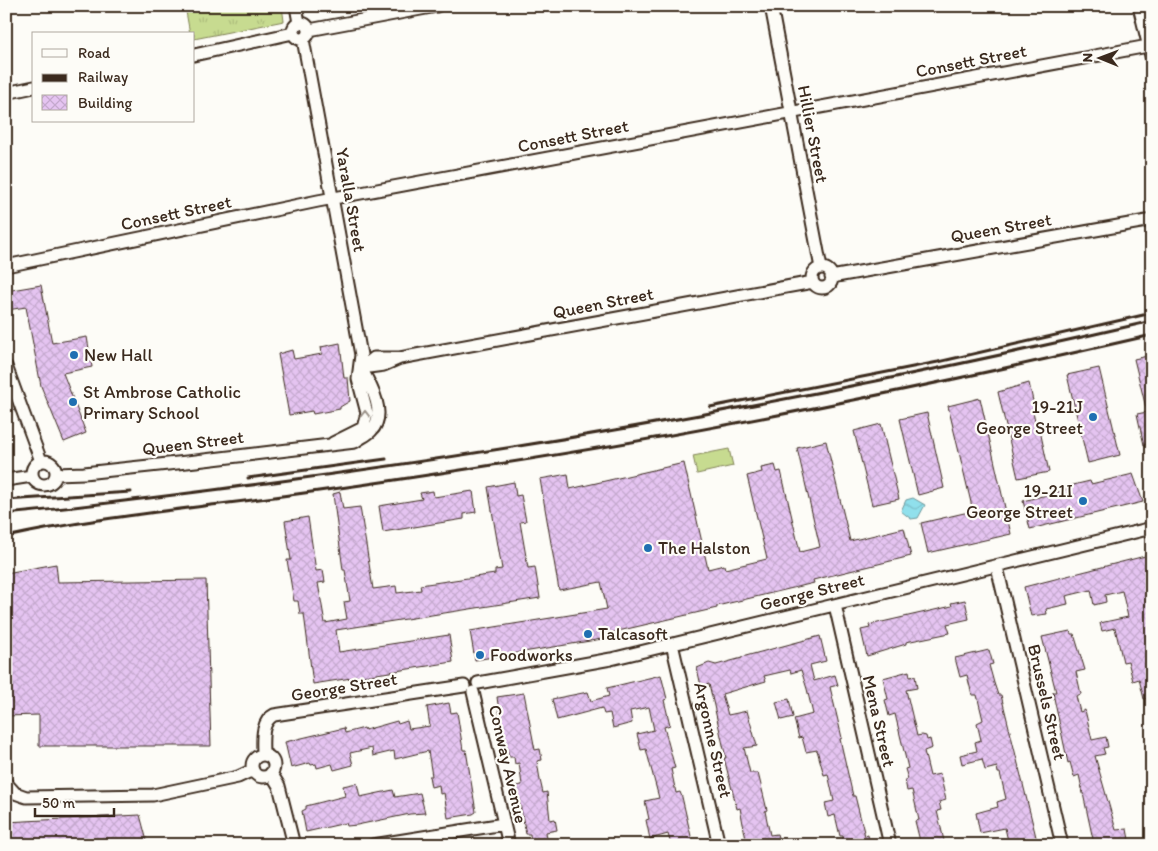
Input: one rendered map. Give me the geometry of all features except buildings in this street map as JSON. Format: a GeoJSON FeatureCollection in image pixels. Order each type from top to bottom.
{"type":"FeatureCollection","features":[{"type":"Feature","properties":{"kind":"street","name":"Yaralla Street"},"geometry":{"type":"LineString","coordinates":[[296,6],[333,199],[361,355],[361,368]]}},
{"type":"Feature","properties":{"kind":"street"},"geometry":{"type":"LineString","coordinates":[[195,55],[301,31],[437,6]]}},
{"type":"Feature","properties":{"kind":"street","name":"Hillier Street"},"geometry":{"type":"LineString","coordinates":[[771,6],[820,268]]}},
{"type":"Feature","properties":{"kind":"street"},"geometry":{"type":"LineString","coordinates":[[1139,6],[1152,60]]}},
{"type":"Feature","properties":{"kind":"street","name":"Consett Street"},"geometry":{"type":"LineString","coordinates":[[6,266],[333,199],[1148,46]]}},
{"type":"Feature","properties":{"kind":"street"},"geometry":{"type":"LineString","coordinates":[[6,93],[32,87]]}},
{"type":"Feature","properties":{"kind":"street","name":"Queen Street"},"geometry":{"type":"LineString","coordinates":[[831,277],[1150,219]]}},
{"type":"Feature","properties":{"kind":"street"},"geometry":{"type":"LineString","coordinates":[[820,268],[829,271],[831,277],[828,286],[823,288],[816,286],[812,282],[813,273],[820,268]]}},
{"type":"Feature","properties":{"kind":"street","name":"Queen Street"},"geometry":{"type":"LineString","coordinates":[[56,474],[84,473],[196,461],[333,443],[343,445],[354,442],[372,430],[377,422],[378,412],[374,394],[361,368],[374,358],[400,358],[812,282]]}},
{"type":"Feature","properties":{"kind":"street"},"geometry":{"type":"LineString","coordinates":[[6,366],[41,462]]}},
{"type":"Feature","properties":{"kind":"street"},"geometry":{"type":"LineString","coordinates":[[41,462],[52,464],[56,474],[51,483],[45,485],[38,484],[32,476],[35,465],[41,462]]}},
{"type":"Feature","properties":{"kind":"street"},"geometry":{"type":"LineString","coordinates":[[6,480],[32,476]]}},
{"type":"Feature","properties":{"kind":"street","name":"George Street"},"geometry":{"type":"LineString","coordinates":[[263,755],[264,726],[268,718],[274,715],[472,687],[543,673],[997,567],[1152,528]]}},
{"type":"Feature","properties":{"kind":"street","name":"Brussels Street"},"geometry":{"type":"LineString","coordinates":[[997,567],[1062,845]]}},
{"type":"Feature","properties":{"kind":"street","name":"Mena Street"},"geometry":{"type":"LineString","coordinates":[[835,605],[890,845]]}},
{"type":"Feature","properties":{"kind":"street","name":"Argonne Street"},"geometry":{"type":"LineString","coordinates":[[672,644],[719,845]]}},
{"type":"Feature","properties":{"kind":"street","name":"Conway Avenue"},"geometry":{"type":"LineString","coordinates":[[472,687],[509,845]]}},
{"type":"Feature","properties":{"kind":"street"},"geometry":{"type":"LineString","coordinates":[[253,770],[254,760],[263,755],[273,763],[271,773],[279,786],[294,845]]}},
{"type":"Feature","properties":{"kind":"street"},"geometry":{"type":"LineString","coordinates":[[253,770],[261,777],[271,773]]}},
{"type":"Feature","properties":{"kind":"street"},"geometry":{"type":"LineString","coordinates":[[6,783],[15,792],[26,797],[154,795],[238,777],[253,770]]}},
{"type":"Feature","properties":{"kind":"street"},"geometry":{"type":"LineString","coordinates":[[373,845],[504,824]]}},
{"type":"Feature","properties":{"kind":"green space"},"geometry":{"type":"Polygon","coordinates":[[[185,6],[282,6],[284,21],[195,39],[195,32],[190,32],[185,6]]]}},
{"type":"Feature","properties":{"kind":"green space"},"geometry":{"type":"Polygon","coordinates":[[[729,449],[733,466],[697,474],[693,456],[729,449]]]}},
{"type":"Feature","properties":{"kind":"water"},"geometry":{"type":"Polygon","coordinates":[[[913,498],[925,505],[918,518],[911,519],[901,511],[906,500],[913,498]]]}},
{"type":"Feature","properties":{"kind":"railway"},"geometry":{"type":"LineString","coordinates":[[710,407],[938,362],[1152,313]]}},
{"type":"Feature","properties":{"kind":"railway"},"geometry":{"type":"LineString","coordinates":[[6,514],[104,504],[379,468],[601,433],[932,370],[1152,321]]}},
{"type":"Feature","properties":{"kind":"railway"},"geometry":{"type":"LineString","coordinates":[[6,537],[139,514],[387,481],[570,453],[820,407],[1152,335]]}},
{"type":"Feature","properties":{"kind":"railway"},"geometry":{"type":"LineString","coordinates":[[248,478],[386,459]]}},
{"type":"Feature","properties":{"kind":"railway"},"geometry":{"type":"LineString","coordinates":[[6,500],[131,492]]}},
{"type":"Feature","properties":{"kind":"place","name":"New Hall"},"geometry":{"type":"Point","coordinates":[74,355]}},
{"type":"Feature","properties":{"kind":"place","name":"St Ambrose Catholic Primary School"},"geometry":{"type":"Point","coordinates":[73,402]}},
{"type":"Feature","properties":{"kind":"place","name":"19-21J George Street"},"geometry":{"type":"Point","coordinates":[1093,417]}},
{"type":"Feature","properties":{"kind":"place","name":"19-21I George Street"},"geometry":{"type":"Point","coordinates":[1083,501]}},
{"type":"Feature","properties":{"kind":"place","name":"The Halston"},"geometry":{"type":"Point","coordinates":[648,548]}},
{"type":"Feature","properties":{"kind":"place","name":"Talcasoft"},"geometry":{"type":"Point","coordinates":[588,634]}},
{"type":"Feature","properties":{"kind":"place","name":"Foodworks"},"geometry":{"type":"Point","coordinates":[480,655]}}]}
